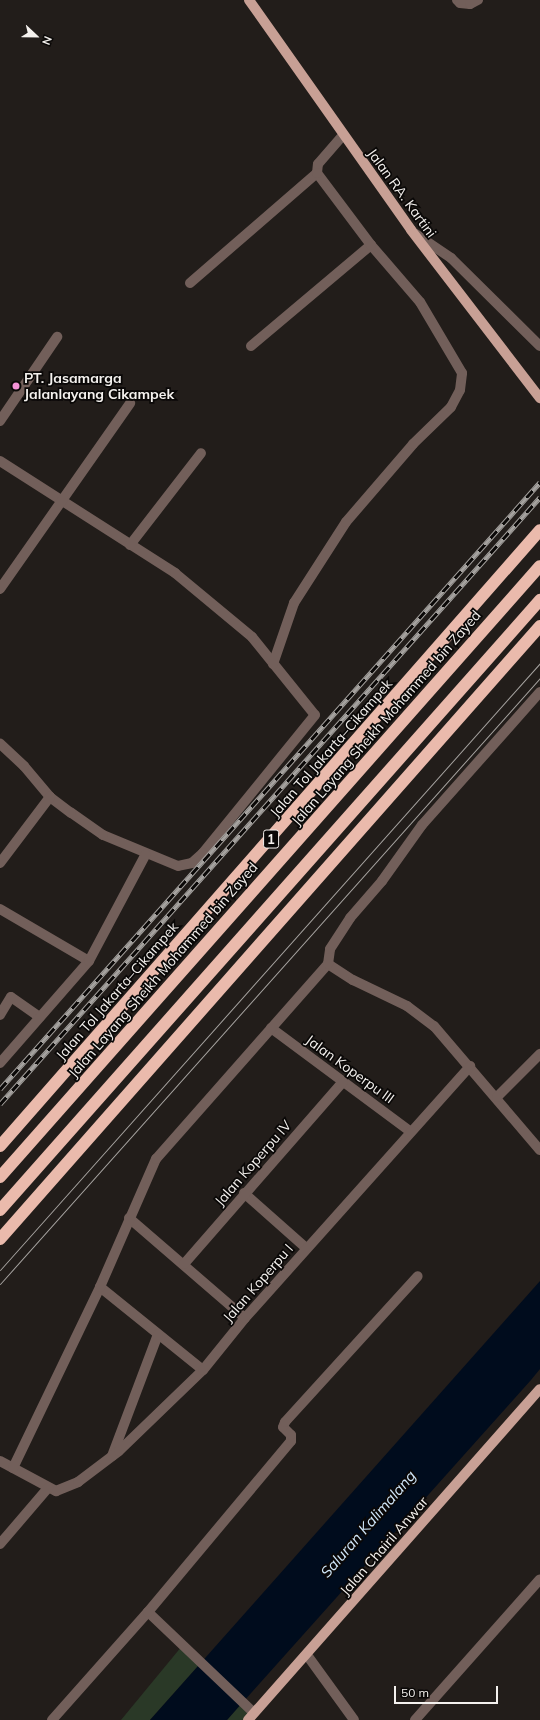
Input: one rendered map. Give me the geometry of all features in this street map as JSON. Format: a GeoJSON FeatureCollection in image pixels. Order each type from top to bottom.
{"type":"FeatureCollection","features":[{"type":"Feature","properties":{"kind":"highway","name":"Jalan Tol Jakarta–Cikampek"},"geometry":{"type":"LineString","coordinates":[[0,1146],[540,530]]}},
{"type":"Feature","properties":{"kind":"highway","name":"Jalan Layang Sheikh Mohammed bin Zayed"},"geometry":{"type":"LineString","coordinates":[[0,1177],[540,566]]}},
{"type":"Feature","properties":{"kind":"highway"},"geometry":{"type":"LineString","coordinates":[[0,1210],[540,600]]}},
{"type":"Feature","properties":{"kind":"highway"},"geometry":{"type":"LineString","coordinates":[[0,1239],[540,626]]}},
{"type":"Feature","properties":{"kind":"main road","name":"Jalan RA. Kartini"},"geometry":{"type":"LineString","coordinates":[[249,0],[342,136],[411,230],[540,398]]}},
{"type":"Feature","properties":{"kind":"main road","name":"Jalan Chairil Anwar"},"geometry":{"type":"LineString","coordinates":[[250,1714],[306,1655],[540,1389]]}},
{"type":"Feature","properties":{"kind":"street"},"geometry":{"type":"LineString","coordinates":[[457,0],[460,3],[470,4],[478,0]]}},
{"type":"Feature","properties":{"kind":"street"},"geometry":{"type":"LineString","coordinates":[[190,283],[317,173],[318,164],[342,136]]}},
{"type":"Feature","properties":{"kind":"street"},"geometry":{"type":"LineString","coordinates":[[273,664],[294,603],[346,522],[413,444],[451,407],[460,390],[462,373],[420,302],[371,245],[317,173]]}},
{"type":"Feature","properties":{"kind":"street"},"geometry":{"type":"LineString","coordinates":[[411,230],[451,258],[540,346]]}},
{"type":"Feature","properties":{"kind":"street"},"geometry":{"type":"LineString","coordinates":[[251,346],[371,245]]}},
{"type":"Feature","properties":{"kind":"street"},"geometry":{"type":"LineString","coordinates":[[0,421],[57,336]]}},
{"type":"Feature","properties":{"kind":"street"},"geometry":{"type":"LineString","coordinates":[[0,589],[130,403]]}},
{"type":"Feature","properties":{"kind":"street"},"geometry":{"type":"LineString","coordinates":[[130,545],[201,453]]}},
{"type":"Feature","properties":{"kind":"street"},"geometry":{"type":"LineString","coordinates":[[0,461],[175,573],[222,611],[252,637],[314,712],[315,718],[203,853],[192,863],[178,866],[146,854],[103,834],[50,797],[24,766],[0,744]]}},
{"type":"Feature","properties":{"kind":"street"},"geometry":{"type":"LineString","coordinates":[[13,1468],[100,1287],[156,1159],[328,964],[330,949],[346,923],[422,825],[540,692]]}},
{"type":"Feature","properties":{"kind":"street"},"geometry":{"type":"LineString","coordinates":[[0,863],[50,797]]}},
{"type":"Feature","properties":{"kind":"street"},"geometry":{"type":"LineString","coordinates":[[0,1063],[89,961],[146,854]]}},
{"type":"Feature","properties":{"kind":"street"},"geometry":{"type":"LineString","coordinates":[[0,909],[89,961]]}},
{"type":"Feature","properties":{"kind":"street"},"geometry":{"type":"LineString","coordinates":[[328,964],[421,1014],[470,1066],[540,1150]]}},
{"type":"Feature","properties":{"kind":"street"},"geometry":{"type":"LineString","coordinates":[[0,1015],[11,997],[40,1017]]}},
{"type":"Feature","properties":{"kind":"street","name":"Jalan Koperpu III"},"geometry":{"type":"LineString","coordinates":[[271,1028],[411,1132]]}},
{"type":"Feature","properties":{"kind":"street"},"geometry":{"type":"LineString","coordinates":[[497,1097],[540,1054]]}},
{"type":"Feature","properties":{"kind":"street","name":"Jalan Koperpu I"},"geometry":{"type":"LineString","coordinates":[[48,1488],[64,1489],[112,1456],[203,1370],[245,1318],[306,1248],[470,1066]]}},
{"type":"Feature","properties":{"kind":"street","name":"Jalan Koperpu IV"},"geometry":{"type":"LineString","coordinates":[[184,1264],[244,1193],[343,1082]]}},
{"type":"Feature","properties":{"kind":"street"},"geometry":{"type":"LineString","coordinates":[[244,1193],[306,1248]]}},
{"type":"Feature","properties":{"kind":"street"},"geometry":{"type":"LineString","coordinates":[[129,1218],[245,1318]]}},
{"type":"Feature","properties":{"kind":"street"},"geometry":{"type":"LineString","coordinates":[[52,1720],[148,1612],[291,1441],[291,1435],[284,1427],[285,1422],[418,1276]]}},
{"type":"Feature","properties":{"kind":"street"},"geometry":{"type":"LineString","coordinates":[[100,1287],[203,1370]]}},
{"type":"Feature","properties":{"kind":"street"},"geometry":{"type":"LineString","coordinates":[[112,1456],[158,1334]]}},
{"type":"Feature","properties":{"kind":"street"},"geometry":{"type":"LineString","coordinates":[[0,1462],[48,1488],[0,1544]]}},
{"type":"Feature","properties":{"kind":"street"},"geometry":{"type":"LineString","coordinates":[[415,1720],[540,1579]]}},
{"type":"Feature","properties":{"kind":"street"},"geometry":{"type":"LineString","coordinates":[[148,1612],[250,1714]]}},
{"type":"Feature","properties":{"kind":"street"},"geometry":{"type":"LineString","coordinates":[[306,1655],[354,1720]]}},
{"type":"Feature","properties":{"kind":"green space"},"geometry":{"type":"Polygon","coordinates":[[[182,1646],[201,1663],[150,1720],[121,1720],[182,1646]]]}},
{"type":"Feature","properties":{"kind":"green space"},"geometry":{"type":"Polygon","coordinates":[[[242,1702],[249,1708],[248,1720],[227,1720],[242,1702]]]}},
{"type":"Feature","properties":{"kind":"water","name":"Saluran Kalimalang"},"geometry":{"type":"Polygon","coordinates":[[[540,1281],[540,1369],[531,1380],[227,1720],[150,1720],[540,1281]]]}},
{"type":"Feature","properties":{"kind":"tram line"},"geometry":{"type":"LineString","coordinates":[[0,1270],[540,663]]}},
{"type":"Feature","properties":{"kind":"tram line"},"geometry":{"type":"LineString","coordinates":[[0,1284],[540,678]]}},
{"type":"Feature","properties":{"kind":"railway"},"geometry":{"type":"LineString","coordinates":[[0,1089],[540,482]]}},
{"type":"Feature","properties":{"kind":"railway"},"geometry":{"type":"LineString","coordinates":[[0,1104],[540,497]]}},
{"type":"Feature","properties":{"kind":"place","name":"PT. Jasamarga Jalanlayang Cikampek"},"geometry":{"type":"Point","coordinates":[16,386]}}]}
